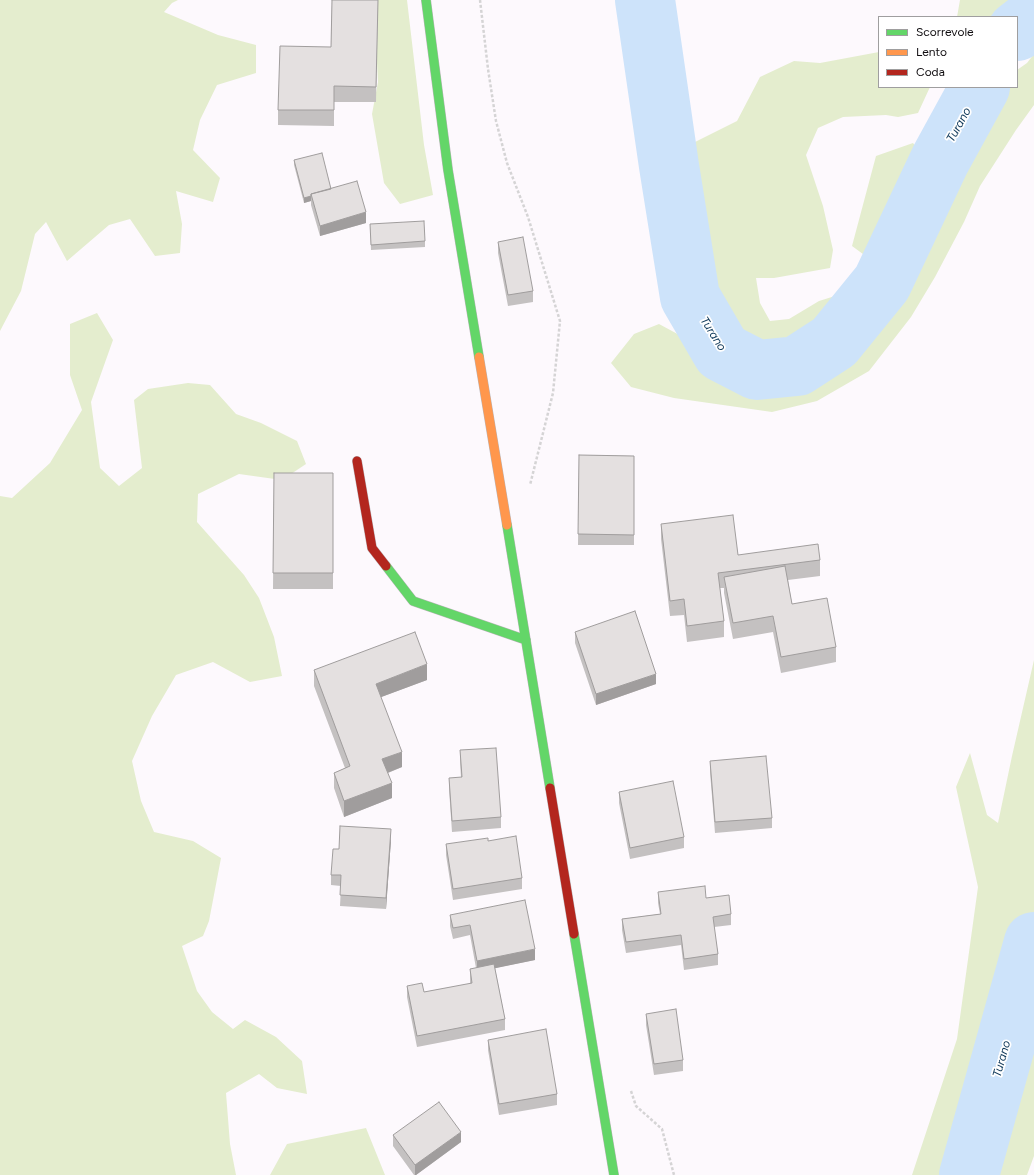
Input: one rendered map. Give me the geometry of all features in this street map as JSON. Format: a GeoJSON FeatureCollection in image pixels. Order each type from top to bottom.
{"type":"FeatureCollection","features":[{"type":"Feature","properties":{"kind":"main road"},"geometry":{"type":"LineString","coordinates":[[426,0],[448,170],[614,1175]]}},
{"type":"Feature","properties":{"kind":"main road"},"geometry":{"type":"LineString","coordinates":[[357,461],[372,548],[413,601],[526,640]]}},
{"type":"Feature","properties":{"kind":"path"},"geometry":{"type":"LineString","coordinates":[[480,0],[496,121],[507,163],[528,217],[560,321],[553,393],[529,491]]}},
{"type":"Feature","properties":{"kind":"path"},"geometry":{"type":"LineString","coordinates":[[629,1084],[636,1106],[662,1128],[674,1175]]}},
{"type":"Feature","properties":{"kind":"green space"},"geometry":{"type":"Polygon","coordinates":[[[0,0],[178,0],[172,3],[164,12],[218,35],[256,45],[256,73],[217,85],[200,120],[193,150],[220,178],[213,202],[176,191],[182,224],[180,253],[155,256],[130,219],[109,225],[67,261],[46,222],[35,234],[21,291],[0,331],[0,0]]]}},
{"type":"Feature","properties":{"kind":"green space"},"geometry":{"type":"Polygon","coordinates":[[[372,0],[407,0],[424,145],[433,195],[400,204],[384,183],[372,114],[378,82],[374,7],[372,0]]]}},
{"type":"Feature","properties":{"kind":"green space"},"geometry":{"type":"Polygon","coordinates":[[[960,0],[1034,0],[1034,14],[1018,21],[1018,16],[957,16],[960,0]]]}},
{"type":"Feature","properties":{"kind":"green space"},"geometry":{"type":"Polygon","coordinates":[[[878,52],[878,88],[930,88],[918,113],[898,117],[886,115],[843,117],[818,128],[806,155],[823,206],[833,250],[830,268],[774,278],[756,278],[760,303],[770,321],[789,319],[819,301],[851,291],[858,303],[813,340],[795,350],[773,354],[743,351],[723,336],[709,307],[701,270],[685,173],[683,148],[737,121],[760,77],[794,61],[820,63],[878,52]]]}},
{"type":"Feature","properties":{"kind":"green space"},"geometry":{"type":"Polygon","coordinates":[[[1034,54],[1034,105],[980,186],[964,222],[935,277],[911,317],[869,371],[817,401],[772,412],[674,398],[631,387],[611,363],[634,334],[659,324],[685,338],[705,367],[732,381],[776,383],[810,373],[861,340],[885,313],[899,278],[900,243],[877,241],[867,257],[852,246],[876,156],[913,143],[925,158],[948,88],[965,88],[975,95],[992,88],[1018,88],[1018,69],[1027,63],[1034,54]]]}},
{"type":"Feature","properties":{"kind":"green space"},"geometry":{"type":"Polygon","coordinates":[[[97,313],[113,340],[91,402],[100,468],[119,486],[142,468],[134,400],[148,389],[188,383],[210,385],[236,414],[261,423],[297,441],[306,464],[282,480],[239,474],[198,494],[197,522],[244,575],[259,598],[274,637],[282,676],[250,682],[213,662],[176,675],[152,716],[132,761],[141,801],[154,832],[193,841],[221,858],[209,921],[203,936],[182,946],[197,991],[212,1012],[233,1029],[245,1020],[276,1037],[302,1061],[307,1094],[277,1088],[259,1074],[226,1093],[230,1144],[236,1175],[0,1175],[0,496],[12,498],[50,463],[82,410],[70,375],[70,324],[97,313]]]}},
{"type":"Feature","properties":{"kind":"green space"},"geometry":{"type":"Polygon","coordinates":[[[1034,660],[1034,1156],[1027,1175],[912,1175],[957,1039],[978,887],[956,787],[970,753],[987,815],[998,823],[1034,660]]]}},
{"type":"Feature","properties":{"kind":"green space"},"geometry":{"type":"Polygon","coordinates":[[[366,1128],[385,1175],[270,1175],[287,1144],[366,1128]]]}},
{"type":"Feature","properties":{"kind":"building"},"geometry":{"type":"Polygon","coordinates":[[[332,0],[378,0],[376,87],[334,86],[334,110],[278,110],[280,46],[331,47],[332,0]]]}},
{"type":"Feature","properties":{"kind":"building"},"geometry":{"type":"Polygon","coordinates":[[[322,153],[331,189],[311,194],[311,196],[304,198],[294,160],[322,153]]]}},
{"type":"Feature","properties":{"kind":"building"},"geometry":{"type":"Polygon","coordinates":[[[357,181],[366,212],[320,226],[311,194],[357,181]]]}},
{"type":"Feature","properties":{"kind":"building"},"geometry":{"type":"Polygon","coordinates":[[[424,221],[425,241],[371,245],[370,224],[424,221]]]}},
{"type":"Feature","properties":{"kind":"building"},"geometry":{"type":"Polygon","coordinates":[[[523,237],[533,291],[508,295],[498,242],[523,237]]]}},
{"type":"Feature","properties":{"kind":"building"},"geometry":{"type":"Polygon","coordinates":[[[579,455],[634,456],[634,535],[578,534],[579,455]]]}},
{"type":"Feature","properties":{"kind":"building"},"geometry":{"type":"Polygon","coordinates":[[[274,473],[333,473],[333,573],[273,573],[274,473]]]}},
{"type":"Feature","properties":{"kind":"building"},"geometry":{"type":"Polygon","coordinates":[[[733,515],[738,555],[818,544],[820,560],[718,573],[724,621],[687,626],[684,599],[670,601],[661,524],[733,515]]]}},
{"type":"Feature","properties":{"kind":"building"},"geometry":{"type":"Polygon","coordinates":[[[785,566],[792,604],[827,598],[836,647],[781,657],[773,616],[733,623],[724,577],[785,566]]]}},
{"type":"Feature","properties":{"kind":"building"},"geometry":{"type":"Polygon","coordinates":[[[635,611],[656,674],[596,694],[575,632],[635,611]]]}},
{"type":"Feature","properties":{"kind":"building"},"geometry":{"type":"Polygon","coordinates":[[[415,632],[427,664],[376,684],[402,752],[382,759],[392,783],[344,801],[334,773],[350,766],[314,670],[415,632]]]}},
{"type":"Feature","properties":{"kind":"building"},"geometry":{"type":"Polygon","coordinates":[[[496,748],[501,817],[452,821],[449,778],[462,777],[460,750],[496,748]]]}},
{"type":"Feature","properties":{"kind":"building"},"geometry":{"type":"Polygon","coordinates":[[[766,756],[772,818],[715,822],[710,761],[766,756]]]}},
{"type":"Feature","properties":{"kind":"building"},"geometry":{"type":"Polygon","coordinates":[[[673,781],[684,837],[630,848],[619,792],[673,781]]]}},
{"type":"Feature","properties":{"kind":"building"},"geometry":{"type":"Polygon","coordinates":[[[340,826],[391,829],[386,898],[340,895],[341,875],[331,875],[333,849],[339,849],[340,826]]]}},
{"type":"Feature","properties":{"kind":"building"},"geometry":{"type":"Polygon","coordinates":[[[516,836],[522,878],[453,889],[446,844],[488,838],[488,841],[516,836]]]}},
{"type":"Feature","properties":{"kind":"building"},"geometry":{"type":"Polygon","coordinates":[[[705,886],[706,898],[729,895],[731,914],[713,917],[718,954],[684,959],[681,935],[626,942],[622,919],[661,914],[658,892],[705,886]]]}},
{"type":"Feature","properties":{"kind":"building"},"geometry":{"type":"Polygon","coordinates":[[[525,900],[535,949],[477,961],[470,925],[453,928],[450,915],[525,900]]]}},
{"type":"Feature","properties":{"kind":"building"},"geometry":{"type":"Polygon","coordinates":[[[494,964],[505,1019],[417,1036],[407,986],[422,983],[424,992],[472,983],[470,969],[494,964]]]}},
{"type":"Feature","properties":{"kind":"building"},"geometry":{"type":"Polygon","coordinates":[[[676,1009],[683,1060],[654,1064],[646,1014],[676,1009]]]}},
{"type":"Feature","properties":{"kind":"building"},"geometry":{"type":"Polygon","coordinates":[[[546,1029],[557,1094],[499,1104],[488,1040],[546,1029]]]}},
{"type":"Feature","properties":{"kind":"building"},"geometry":{"type":"Polygon","coordinates":[[[439,1102],[461,1132],[415,1165],[393,1135],[439,1102]]]}},
{"type":"Feature","properties":{"kind":"waterway","name":"Turano"},"geometry":{"type":"LineString","coordinates":[[645,0],[690,297],[722,352],[757,370],[797,366],[834,342],[882,283],[940,160],[979,88]]}},
{"type":"Feature","properties":{"kind":"waterway","name":"Turano"},"geometry":{"type":"LineString","coordinates":[[1018,30],[1034,18]]}},
{"type":"Feature","properties":{"kind":"waterway","name":"Turano"},"geometry":{"type":"LineString","coordinates":[[969,1175],[1034,942]]}},
{"type":"Feature","properties":{"kind":"traffic: fast"},"geometry":{"type":"LineString","coordinates":[[426,0],[448,170],[479,357]]}},
{"type":"Feature","properties":{"kind":"traffic: fast"},"geometry":{"type":"LineString","coordinates":[[507,525],[550,788]]}},
{"type":"Feature","properties":{"kind":"traffic: fast"},"geometry":{"type":"LineString","coordinates":[[386,566],[413,601],[526,640]]}},
{"type":"Feature","properties":{"kind":"traffic: fast"},"geometry":{"type":"LineString","coordinates":[[574,934],[614,1175]]}},
{"type":"Feature","properties":{"kind":"traffic: slow"},"geometry":{"type":"LineString","coordinates":[[479,357],[507,525]]}},
{"type":"Feature","properties":{"kind":"traffic: jam"},"geometry":{"type":"LineString","coordinates":[[357,461],[372,548],[386,566]]}},
{"type":"Feature","properties":{"kind":"traffic: jam"},"geometry":{"type":"LineString","coordinates":[[550,788],[574,934]]}}]}
